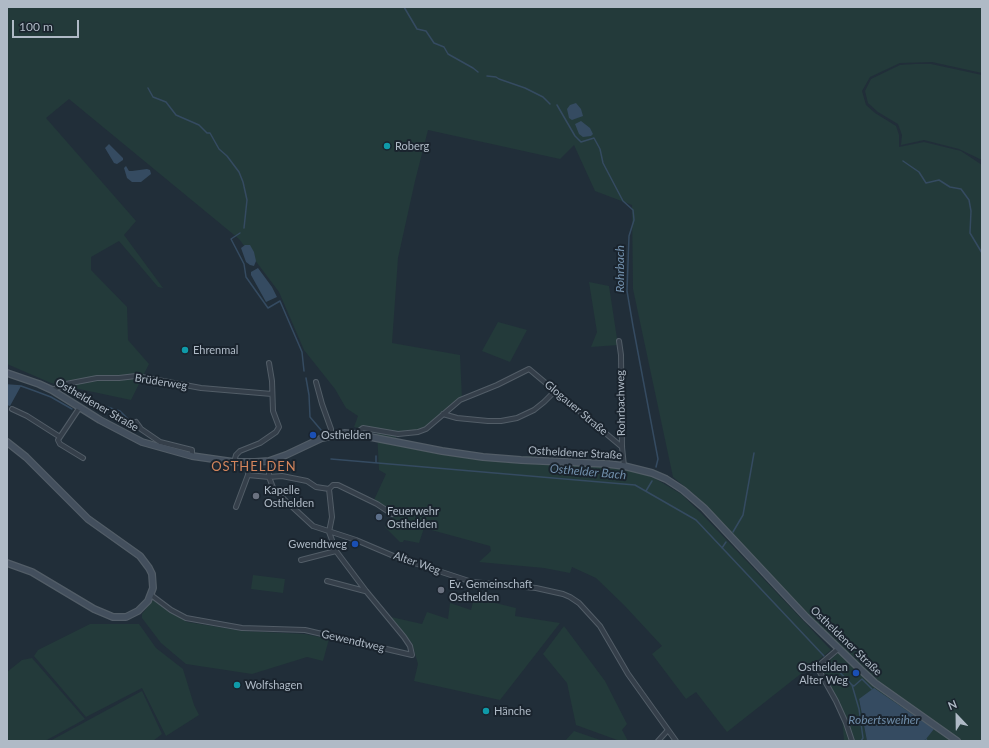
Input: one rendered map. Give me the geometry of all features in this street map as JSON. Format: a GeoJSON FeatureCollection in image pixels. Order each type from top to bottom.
{"type":"FeatureCollection","features":[{"type":"Feature","properties":{"kind":"main road","name":"Ostheldener Straße"},"geometry":{"type":"LineString","coordinates":[[7,373],[52,390],[100,420],[142,442],[192,456],[234,462],[269,461],[331,435],[356,434],[442,451],[483,457],[608,464],[624,466],[652,473],[666,479],[683,490],[704,508],[838,649],[875,683],[957,741]]}},
{"type":"Feature","properties":{"kind":"main road"},"geometry":{"type":"LineString","coordinates":[[7,442],[26,457],[88,519],[140,556],[152,574],[153,581],[151,595],[148,601],[138,611],[126,617],[113,617],[94,609],[32,572],[7,563]]}},
{"type":"Feature","properties":{"kind":"street","name":"Rohrbachweg"},"geometry":{"type":"LineString","coordinates":[[619,341],[621,355],[622,447],[624,466]]}},
{"type":"Feature","properties":{"kind":"street"},"geometry":{"type":"LineString","coordinates":[[234,462],[236,455],[240,451],[260,443],[276,432],[279,426],[273,411],[272,381],[268,363]]}},
{"type":"Feature","properties":{"kind":"street","name":"Glogauer Straße"},"geometry":{"type":"LineString","coordinates":[[443,414],[460,400],[497,385],[529,369],[622,447]]}},
{"type":"Feature","properties":{"kind":"street","name":"Brüderweg"},"geometry":{"type":"LineString","coordinates":[[52,390],[66,384],[97,378],[136,376],[201,388],[272,394]]}},
{"type":"Feature","properties":{"kind":"street"},"geometry":{"type":"LineString","coordinates":[[316,382],[331,429],[331,435]]}},
{"type":"Feature","properties":{"kind":"street"},"geometry":{"type":"LineString","coordinates":[[356,434],[362,428],[398,434],[418,432],[426,429],[443,414],[457,418],[488,421],[509,420],[534,410],[555,391]]}},
{"type":"Feature","properties":{"kind":"street"},"geometry":{"type":"LineString","coordinates":[[80,407],[58,440],[60,444],[83,458]]}},
{"type":"Feature","properties":{"kind":"street"},"geometry":{"type":"LineString","coordinates":[[12,409],[27,416],[60,437]]}},
{"type":"Feature","properties":{"kind":"street","name":"Ostheldener Straße"},"geometry":{"type":"LineString","coordinates":[[136,422],[141,429],[160,442],[192,450],[192,456]]}},
{"type":"Feature","properties":{"kind":"street","name":"Alter Weg"},"geometry":{"type":"LineString","coordinates":[[269,461],[269,477],[274,490],[313,526],[356,540],[396,557],[472,582],[536,588],[563,594],[579,603],[600,626],[628,674],[676,741]]}},
{"type":"Feature","properties":{"kind":"street"},"geometry":{"type":"LineString","coordinates":[[236,507],[248,474],[249,462]]}},
{"type":"Feature","properties":{"kind":"street"},"geometry":{"type":"LineString","coordinates":[[248,474],[269,477],[282,476],[307,481],[316,487],[329,489]]}},
{"type":"Feature","properties":{"kind":"street"},"geometry":{"type":"LineString","coordinates":[[329,489],[333,485],[338,485],[377,504],[392,514]]}},
{"type":"Feature","properties":{"kind":"street"},"geometry":{"type":"LineString","coordinates":[[329,489],[332,517],[329,532]]}},
{"type":"Feature","properties":{"kind":"street","name":"Gewendtweg"},"geometry":{"type":"LineString","coordinates":[[151,595],[171,610],[186,618],[242,628],[305,630],[412,655],[410,646],[404,637],[366,591],[336,551],[329,532]]}},
{"type":"Feature","properties":{"kind":"street"},"geometry":{"type":"LineString","coordinates":[[301,560],[336,551]]}},
{"type":"Feature","properties":{"kind":"street"},"geometry":{"type":"LineString","coordinates":[[327,581],[366,591]]}},
{"type":"Feature","properties":{"kind":"street"},"geometry":{"type":"LineString","coordinates":[[838,649],[817,667],[836,700],[852,741]]}},
{"type":"Feature","properties":{"kind":"street"},"geometry":{"type":"LineString","coordinates":[[658,741],[668,730]]}},
{"type":"Feature","properties":{"kind":"green space"},"geometry":{"type":"Polygon","coordinates":[[[7,7],[982,7],[982,73],[932,62],[900,63],[870,77],[862,91],[866,105],[875,113],[896,126],[899,135],[899,147],[924,142],[961,151],[982,165],[982,741],[923,741],[934,729],[859,700],[867,741],[844,741],[842,717],[818,672],[843,648],[787,594],[696,496],[673,477],[633,289],[632,205],[595,191],[574,145],[560,159],[428,130],[398,258],[392,343],[460,355],[462,399],[426,430],[396,436],[396,445],[438,454],[522,464],[523,456],[535,456],[534,464],[601,466],[639,472],[656,479],[681,494],[701,513],[831,650],[727,732],[696,692],[686,699],[652,654],[662,646],[624,605],[596,578],[572,567],[570,573],[544,568],[479,562],[491,551],[490,546],[424,528],[419,543],[404,540],[403,542],[400,542],[385,527],[395,514],[374,500],[386,474],[379,470],[377,432],[354,427],[358,416],[346,408],[335,389],[304,350],[279,292],[239,239],[69,99],[46,118],[136,221],[124,235],[163,288],[158,287],[119,241],[91,257],[91,270],[127,307],[128,340],[149,364],[131,400],[51,383],[7,364],[7,7]]]}},
{"type":"Feature","properties":{"kind":"green space"},"geometry":{"type":"Polygon","coordinates":[[[931,64],[982,75],[982,160],[959,149],[924,140],[901,145],[902,135],[898,124],[878,112],[868,103],[865,91],[871,79],[900,65],[931,64]]]}},
{"type":"Feature","properties":{"kind":"green space"},"geometry":{"type":"Polygon","coordinates":[[[589,282],[609,286],[618,345],[591,347],[597,332],[589,282]]]}},
{"type":"Feature","properties":{"kind":"green space"},"geometry":{"type":"Polygon","coordinates":[[[498,322],[527,330],[510,362],[482,351],[498,322]]]}},
{"type":"Feature","properties":{"kind":"green space"},"geometry":{"type":"Polygon","coordinates":[[[253,575],[285,579],[283,593],[251,589],[253,575]]]}},
{"type":"Feature","properties":{"kind":"green space"},"geometry":{"type":"Polygon","coordinates":[[[474,598],[516,608],[515,616],[560,623],[500,700],[414,681],[418,664],[412,643],[391,617],[422,624],[427,612],[448,619],[450,603],[471,610],[474,598]]]}},
{"type":"Feature","properties":{"kind":"green space"},"geometry":{"type":"Polygon","coordinates":[[[153,600],[187,622],[243,631],[305,634],[329,639],[323,661],[307,657],[252,674],[186,664],[161,643],[142,618],[142,614],[153,600]]]}},
{"type":"Feature","properties":{"kind":"green space"},"geometry":{"type":"Polygon","coordinates":[[[90,624],[139,624],[156,648],[183,669],[194,705],[199,715],[166,736],[142,688],[86,717],[34,656],[38,650],[90,624]]]}},
{"type":"Feature","properties":{"kind":"green space"},"geometry":{"type":"Polygon","coordinates":[[[564,626],[605,681],[627,724],[622,730],[628,741],[620,741],[576,725],[567,683],[543,654],[564,626]]]}},
{"type":"Feature","properties":{"kind":"green space"},"geometry":{"type":"Polygon","coordinates":[[[32,658],[85,719],[45,741],[7,741],[7,672],[22,660],[32,658]]]}},
{"type":"Feature","properties":{"kind":"green space"},"geometry":{"type":"Polygon","coordinates":[[[142,691],[162,734],[153,741],[50,741],[142,691]]]}},
{"type":"Feature","properties":{"kind":"green space"},"geometry":{"type":"Polygon","coordinates":[[[574,731],[603,741],[565,741],[574,731]]]}},
{"type":"Feature","properties":{"kind":"water"},"geometry":{"type":"Polygon","coordinates":[[[576,103],[581,109],[583,116],[572,120],[569,118],[567,109],[570,105],[576,103]]]}},
{"type":"Feature","properties":{"kind":"water"},"geometry":{"type":"Polygon","coordinates":[[[581,121],[590,128],[593,134],[591,136],[583,137],[579,134],[575,124],[581,121]]]}},
{"type":"Feature","properties":{"kind":"water"},"geometry":{"type":"Polygon","coordinates":[[[109,144],[123,158],[123,160],[117,164],[114,163],[105,148],[109,144]]]}},
{"type":"Feature","properties":{"kind":"water"},"geometry":{"type":"Polygon","coordinates":[[[126,166],[129,171],[147,169],[150,170],[151,174],[141,182],[132,182],[127,178],[124,168],[126,166]]]}},
{"type":"Feature","properties":{"kind":"water"},"geometry":{"type":"Polygon","coordinates":[[[245,245],[250,245],[254,252],[256,261],[254,266],[246,262],[241,248],[245,245]]]}},
{"type":"Feature","properties":{"kind":"water"},"geometry":{"type":"Polygon","coordinates":[[[258,268],[272,287],[277,297],[266,302],[251,275],[251,272],[258,268]]]}},
{"type":"Feature","properties":{"kind":"water"},"geometry":{"type":"Polygon","coordinates":[[[7,385],[21,386],[10,406],[7,405],[7,385]]]}},
{"type":"Feature","properties":{"kind":"water","name":"Robertsweiher"},"geometry":{"type":"Polygon","coordinates":[[[874,688],[934,729],[926,739],[923,741],[867,741],[859,699],[874,688]]]}},
{"type":"Feature","properties":{"kind":"waterway","name":"Rohrbach"},"geometry":{"type":"LineString","coordinates":[[404,7],[417,29],[426,31],[434,43],[444,47],[448,54],[478,72]]}},
{"type":"Feature","properties":{"kind":"waterway","name":"Rohrbach"},"geometry":{"type":"LineString","coordinates":[[487,76],[496,77],[525,88],[543,97],[550,104]]}},
{"type":"Feature","properties":{"kind":"waterway"},"geometry":{"type":"LineString","coordinates":[[148,88],[153,97],[166,102],[176,115],[199,125],[207,133],[210,133],[219,149],[227,156],[239,172],[247,200],[244,228]]}},
{"type":"Feature","properties":{"kind":"waterway","name":"Rohrbach"},"geometry":{"type":"LineString","coordinates":[[557,105],[575,136],[581,142],[594,138],[600,149],[603,163],[623,201],[633,210],[634,220],[629,236],[627,291],[658,459],[656,467]]}},
{"type":"Feature","properties":{"kind":"waterway"},"geometry":{"type":"LineString","coordinates":[[903,161],[919,172],[926,183],[939,180],[950,187],[961,189],[969,200],[971,211],[970,233],[982,253]]}},
{"type":"Feature","properties":{"kind":"waterway"},"geometry":{"type":"LineString","coordinates":[[240,233],[231,239],[244,264],[246,277],[268,308],[280,301],[302,352],[304,371]]}},
{"type":"Feature","properties":{"kind":"waterway"},"geometry":{"type":"LineString","coordinates":[[306,378],[309,395],[310,417],[321,430]]}},
{"type":"Feature","properties":{"kind":"waterway","name":"Osthelder Bach"},"geometry":{"type":"LineString","coordinates":[[7,385],[21,386],[35,391],[51,397],[72,409]]}},
{"type":"Feature","properties":{"kind":"waterway","name":"Osthelder Bach"},"geometry":{"type":"LineString","coordinates":[[91,405],[104,406],[120,411],[133,424]]}},
{"type":"Feature","properties":{"kind":"waterway"},"geometry":{"type":"LineString","coordinates":[[733,532],[743,515],[754,453]]}},
{"type":"Feature","properties":{"kind":"waterway","name":"Osthelder Bach"},"geometry":{"type":"LineString","coordinates":[[376,456],[376,463]]}},
{"type":"Feature","properties":{"kind":"waterway","name":"Osthelder Bach"},"geometry":{"type":"LineString","coordinates":[[331,459],[635,485],[696,520],[824,656]]}},
{"type":"Feature","properties":{"kind":"waterway","name":"Rohrbach"},"geometry":{"type":"LineString","coordinates":[[646,491],[652,481]]}},
{"type":"Feature","properties":{"kind":"waterway","name":"Osthelder Bach"},"geometry":{"type":"LineString","coordinates":[[722,548],[726,542]]}},
{"type":"Feature","properties":{"kind":"waterway","name":"Osthelder Bach"},"geometry":{"type":"LineString","coordinates":[[829,661],[852,685],[854,686],[862,679],[872,689]]}},
{"type":"Feature","properties":{"kind":"waterway"},"geometry":{"type":"LineString","coordinates":[[852,685],[859,709],[863,738],[861,741]]}},
{"type":"Feature","properties":{"kind":"place","name":"Roberg"},"geometry":{"type":"Point","coordinates":[387,146]}},
{"type":"Feature","properties":{"kind":"place","name":"Ehrenmal"},"geometry":{"type":"Point","coordinates":[185,350]}},
{"type":"Feature","properties":{"kind":"place","name":"Osthelden"},"geometry":{"type":"Point","coordinates":[313,435]}},
{"type":"Feature","properties":{"kind":"place","name":"Kapelle Osthelden"},"geometry":{"type":"Point","coordinates":[256,496]}},
{"type":"Feature","properties":{"kind":"place","name":"Feuerwehr Osthelden"},"geometry":{"type":"Point","coordinates":[379,517]}},
{"type":"Feature","properties":{"kind":"place","name":"Gwendtweg"},"geometry":{"type":"Point","coordinates":[355,544]}},
{"type":"Feature","properties":{"kind":"place","name":"Ev. Gemeinschaft Osthelden"},"geometry":{"type":"Point","coordinates":[441,590]}},
{"type":"Feature","properties":{"kind":"place","name":"Osthelden Alter Weg"},"geometry":{"type":"Point","coordinates":[856,673]}},
{"type":"Feature","properties":{"kind":"place","name":"Wolfshagen"},"geometry":{"type":"Point","coordinates":[237,685]}},
{"type":"Feature","properties":{"kind":"place","name":"Hänche"},"geometry":{"type":"Point","coordinates":[486,711]}},
{"type":"Feature","properties":{"kind":"district","name":"OSTHELDEN"},"geometry":{"type":"Point","coordinates":[254,467]}}]}
